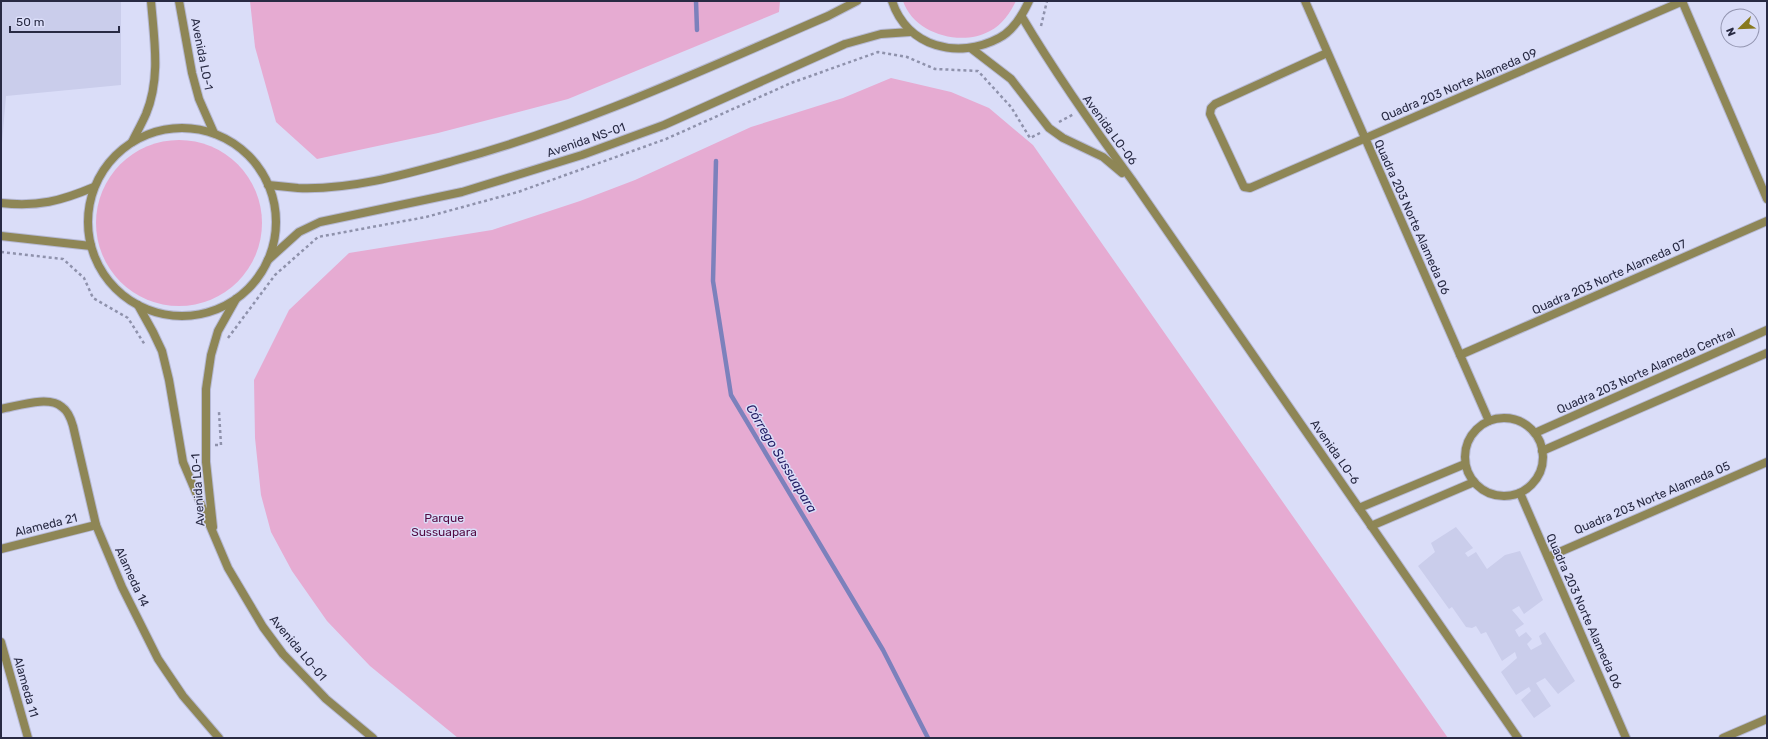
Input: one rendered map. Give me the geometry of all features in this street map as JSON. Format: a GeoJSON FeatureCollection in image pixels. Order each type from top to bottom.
{"type":"FeatureCollection","features":[{"type":"Feature","properties":{"kind":"street"},"geometry":{"type":"LineString","coordinates":[[132,142],[146,113],[154,81],[156,60],[151,1]]}},
{"type":"Feature","properties":{"kind":"street","name":"Avenida LO-1"},"geometry":{"type":"LineString","coordinates":[[179,1],[198,99],[214,133]]}},
{"type":"Feature","properties":{"kind":"street","name":"Avenida NS-01"},"geometry":{"type":"LineString","coordinates":[[268,185],[299,188],[341,186],[372,181],[499,149],[601,113],[828,16],[857,1]]}},
{"type":"Feature","properties":{"kind":"street"},"geometry":{"type":"LineString","coordinates":[[892,1],[896,14],[910,32],[929,43],[946,48],[972,49],[1000,38],[1022,17],[1029,1]]}},
{"type":"Feature","properties":{"kind":"street","name":"Quadra 203 Norte Alameda 06"},"geometry":{"type":"LineString","coordinates":[[1305,1],[1489,421]]}},
{"type":"Feature","properties":{"kind":"street"},"geometry":{"type":"LineString","coordinates":[[1682,1],[1767,199]]}},
{"type":"Feature","properties":{"kind":"street","name":"Quadra 203 Norte Alameda 09"},"geometry":{"type":"LineString","coordinates":[[1327,52],[1215,104],[1210,110],[1210,114],[1244,187],[1250,188],[1682,1]]}},
{"type":"Feature","properties":{"kind":"street","name":"Avenida LO-06"},"geometry":{"type":"LineString","coordinates":[[1022,17],[1081,110],[1132,180]]}},
{"type":"Feature","properties":{"kind":"street","name":"Avenida NS-01"},"geometry":{"type":"LineString","coordinates":[[268,260],[299,232],[320,222],[462,192],[582,155],[664,125],[846,44],[881,34],[910,32]]}},
{"type":"Feature","properties":{"kind":"street","name":"Avenida LO-06"},"geometry":{"type":"LineString","coordinates":[[972,49],[1011,79],[1049,128],[1063,138],[1103,157],[1132,180]]}},
{"type":"Feature","properties":{"kind":"street"},"geometry":{"type":"LineString","coordinates":[[189,127],[214,133],[236,145],[255,163],[268,185],[275,210],[275,235],[268,260],[254,282],[236,299],[213,311],[188,316],[162,314],[138,305],[117,290],[101,270],[91,246],[88,221],[94,187],[102,172],[118,152],[132,142],[163,129],[189,127]]}},
{"type":"Feature","properties":{"kind":"street","name":"Avenida LO-6"},"geometry":{"type":"LineString","coordinates":[[1132,180],[1518,738]]}},
{"type":"Feature","properties":{"kind":"street"},"geometry":{"type":"LineString","coordinates":[[1,203],[31,205],[52,202],[94,187]]}},
{"type":"Feature","properties":{"kind":"street","name":"Quadra 203 Norte Alameda 07"},"geometry":{"type":"LineString","coordinates":[[1460,355],[1767,220]]}},
{"type":"Feature","properties":{"kind":"street"},"geometry":{"type":"LineString","coordinates":[[1,236],[91,246]]}},
{"type":"Feature","properties":{"kind":"street","name":"Avenida LO-1"},"geometry":{"type":"LineString","coordinates":[[214,536],[206,462],[206,389],[211,355],[218,331],[236,299]]}},
{"type":"Feature","properties":{"kind":"street","name":"Avenida LO-1"},"geometry":{"type":"LineString","coordinates":[[138,305],[154,332],[162,351],[170,380],[183,462],[214,536]]}},
{"type":"Feature","properties":{"kind":"street","name":"Quadra 203 Norte Alameda Central"},"geometry":{"type":"LineString","coordinates":[[1535,433],[1767,330]]}},
{"type":"Feature","properties":{"kind":"street"},"geometry":{"type":"LineString","coordinates":[[1542,451],[1767,354]]}},
{"type":"Feature","properties":{"kind":"street","name":"Alameda 14"},"geometry":{"type":"LineString","coordinates":[[1,409],[50,401],[63,407],[74,426],[96,525],[122,586],[158,659],[182,696],[218,738]]}},
{"type":"Feature","properties":{"kind":"street"},"geometry":{"type":"LineString","coordinates":[[1499,418],[1513,419],[1525,424],[1535,433],[1542,451],[1543,464],[1538,476],[1530,486],[1520,493],[1507,496],[1494,495],[1482,490],[1468,474],[1465,464],[1465,450],[1470,437],[1477,428],[1489,421],[1499,418]]}},
{"type":"Feature","properties":{"kind":"street","name":"Quadra 203 Norte Alameda 05"},"geometry":{"type":"LineString","coordinates":[[1548,557],[1767,462]]}},
{"type":"Feature","properties":{"kind":"street"},"geometry":{"type":"LineString","coordinates":[[1359,508],[1465,464]]}},
{"type":"Feature","properties":{"kind":"street"},"geometry":{"type":"LineString","coordinates":[[1371,526],[1474,482]]}},
{"type":"Feature","properties":{"kind":"street","name":"Quadra 203 Norte Alameda 06"},"geometry":{"type":"LineString","coordinates":[[1520,493],[1626,738]]}},
{"type":"Feature","properties":{"kind":"street","name":"Alameda 21"},"geometry":{"type":"LineString","coordinates":[[1,549],[96,525]]}},
{"type":"Feature","properties":{"kind":"street","name":"Avenida LO-01"},"geometry":{"type":"LineString","coordinates":[[214,536],[242,592],[272,639],[318,691],[373,738]]}},
{"type":"Feature","properties":{"kind":"street","name":"Alameda 11"},"geometry":{"type":"LineString","coordinates":[[1,642],[28,738]]}},
{"type":"Feature","properties":{"kind":"street"},"geometry":{"type":"LineString","coordinates":[[1723,738],[1767,719]]}},
{"type":"Feature","properties":{"kind":"path"},"geometry":{"type":"LineString","coordinates":[[1041,28],[1047,1]]}},
{"type":"Feature","properties":{"kind":"path"},"geometry":{"type":"LineString","coordinates":[[226,340],[275,275],[318,237],[426,217],[518,192],[666,139],[792,83],[878,52],[907,57],[935,69],[978,71],[1010,107],[1030,138],[1081,110]]}},
{"type":"Feature","properties":{"kind":"path"},"geometry":{"type":"LineString","coordinates":[[1,252],[63,259],[84,278],[93,298],[128,318],[147,347]]}},
{"type":"Feature","properties":{"kind":"path"},"geometry":{"type":"LineString","coordinates":[[206,445],[221,445],[218,409]]}},
{"type":"Feature","properties":{"kind":"shaded area"},"geometry":{"type":"Polygon","coordinates":[[[1,1],[121,1],[121,85],[6,96],[1,155],[1,1]]]}},
{"type":"Feature","properties":{"kind":"shaded area"},"geometry":{"type":"Polygon","coordinates":[[[1456,527],[1473,548],[1465,553],[1468,557],[1476,552],[1487,569],[1505,555],[1520,551],[1543,600],[1524,614],[1519,606],[1512,610],[1524,624],[1515,630],[1519,637],[1526,632],[1532,639],[1527,644],[1531,650],[1542,644],[1539,636],[1545,632],[1575,681],[1558,694],[1545,678],[1536,683],[1551,706],[1534,718],[1521,700],[1531,691],[1529,687],[1516,695],[1501,672],[1517,658],[1515,652],[1502,661],[1486,632],[1481,634],[1476,626],[1472,628],[1466,627],[1452,607],[1449,609],[1418,566],[1435,552],[1431,543],[1456,527]]]}},
{"type":"Feature","properties":{"kind":"green space"},"geometry":{"type":"Polygon","coordinates":[[[250,1],[780,1],[779,12],[568,99],[438,133],[317,159],[276,122],[255,47],[250,1]]]}},
{"type":"Feature","properties":{"kind":"green space"},"geometry":{"type":"Polygon","coordinates":[[[903,1],[1016,1],[1005,18],[990,31],[978,36],[966,38],[940,34],[928,29],[917,22],[903,1]]]}},
{"type":"Feature","properties":{"kind":"green space","name":"Parque Sussuapara"},"geometry":{"type":"Polygon","coordinates":[[[891,78],[951,92],[989,108],[1033,145],[1448,738],[458,738],[370,666],[327,621],[292,571],[271,532],[261,495],[255,438],[254,380],[289,310],[349,253],[492,230],[580,201],[635,180],[751,127],[843,98],[891,78]]]}},
{"type":"Feature","properties":{"kind":"green space"},"geometry":{"type":"Polygon","coordinates":[[[171,140],[187,140],[203,143],[218,149],[238,164],[253,184],[256,191],[261,207],[261,239],[256,255],[253,262],[238,282],[218,297],[203,303],[187,306],[171,306],[155,303],[140,297],[120,282],[115,276],[105,262],[99,247],[96,231],[96,215],[99,199],[105,184],[120,164],[126,159],[140,149],[155,143],[171,140]]]}},
{"type":"Feature","properties":{"kind":"waterway","name":"Córrego Sussuapara"},"geometry":{"type":"LineString","coordinates":[[696,1],[697,30]]}},
{"type":"Feature","properties":{"kind":"waterway","name":"Córrego Sussuapara"},"geometry":{"type":"LineString","coordinates":[[716,161],[713,281],[731,395],[883,650],[928,738]]}}]}
